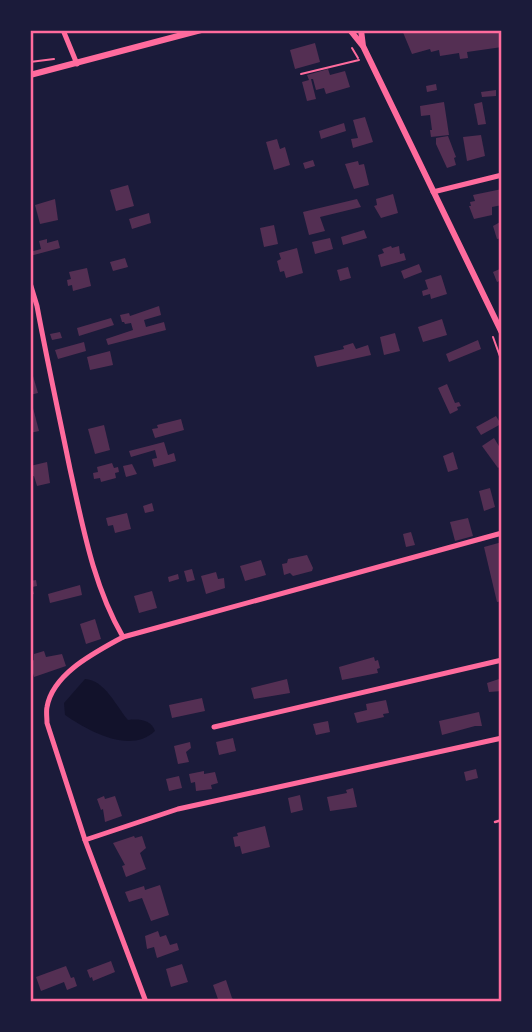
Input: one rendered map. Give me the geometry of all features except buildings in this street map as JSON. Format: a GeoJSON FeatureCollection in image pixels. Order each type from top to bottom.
{"type":"FeatureCollection","features":[{"type":"Feature","properties":{"kind":"street"},"geometry":{"type":"LineString","coordinates":[[63,30],[77,64]]}},
{"type":"Feature","properties":{"kind":"street"},"geometry":{"type":"LineString","coordinates":[[30,75],[201,30]]}},
{"type":"Feature","properties":{"kind":"street"},"geometry":{"type":"LineString","coordinates":[[350,30],[363,46],[502,333]]}},
{"type":"Feature","properties":{"kind":"street"},"geometry":{"type":"LineString","coordinates":[[361,30],[363,46]]}},
{"type":"Feature","properties":{"kind":"street"},"geometry":{"type":"LineString","coordinates":[[433,192],[502,175]]}},
{"type":"Feature","properties":{"kind":"street"},"geometry":{"type":"LineString","coordinates":[[30,283],[84,533],[99,587],[123,638]]}},
{"type":"Feature","properties":{"kind":"street"},"geometry":{"type":"LineString","coordinates":[[146,1002],[85,840],[47,723],[46,707],[57,685],[89,656],[123,638],[502,533]]}},
{"type":"Feature","properties":{"kind":"street"},"geometry":{"type":"LineString","coordinates":[[214,727],[502,660]]}},
{"type":"Feature","properties":{"kind":"street"},"geometry":{"type":"LineString","coordinates":[[85,840],[178,809],[502,738]]}},
{"type":"Feature","properties":{"kind":"lane"},"geometry":{"type":"LineString","coordinates":[[495,822],[502,820]]}},
{"type":"Feature","properties":{"kind":"path"},"geometry":{"type":"LineString","coordinates":[[300,74],[359,60],[350,44]]}},
{"type":"Feature","properties":{"kind":"shaded area"},"geometry":{"type":"Polygon","coordinates":[[[85,679],[92,680],[104,689],[128,720],[147,722],[155,731],[145,738],[133,741],[109,738],[65,715],[64,703],[85,679]]]}}]}
